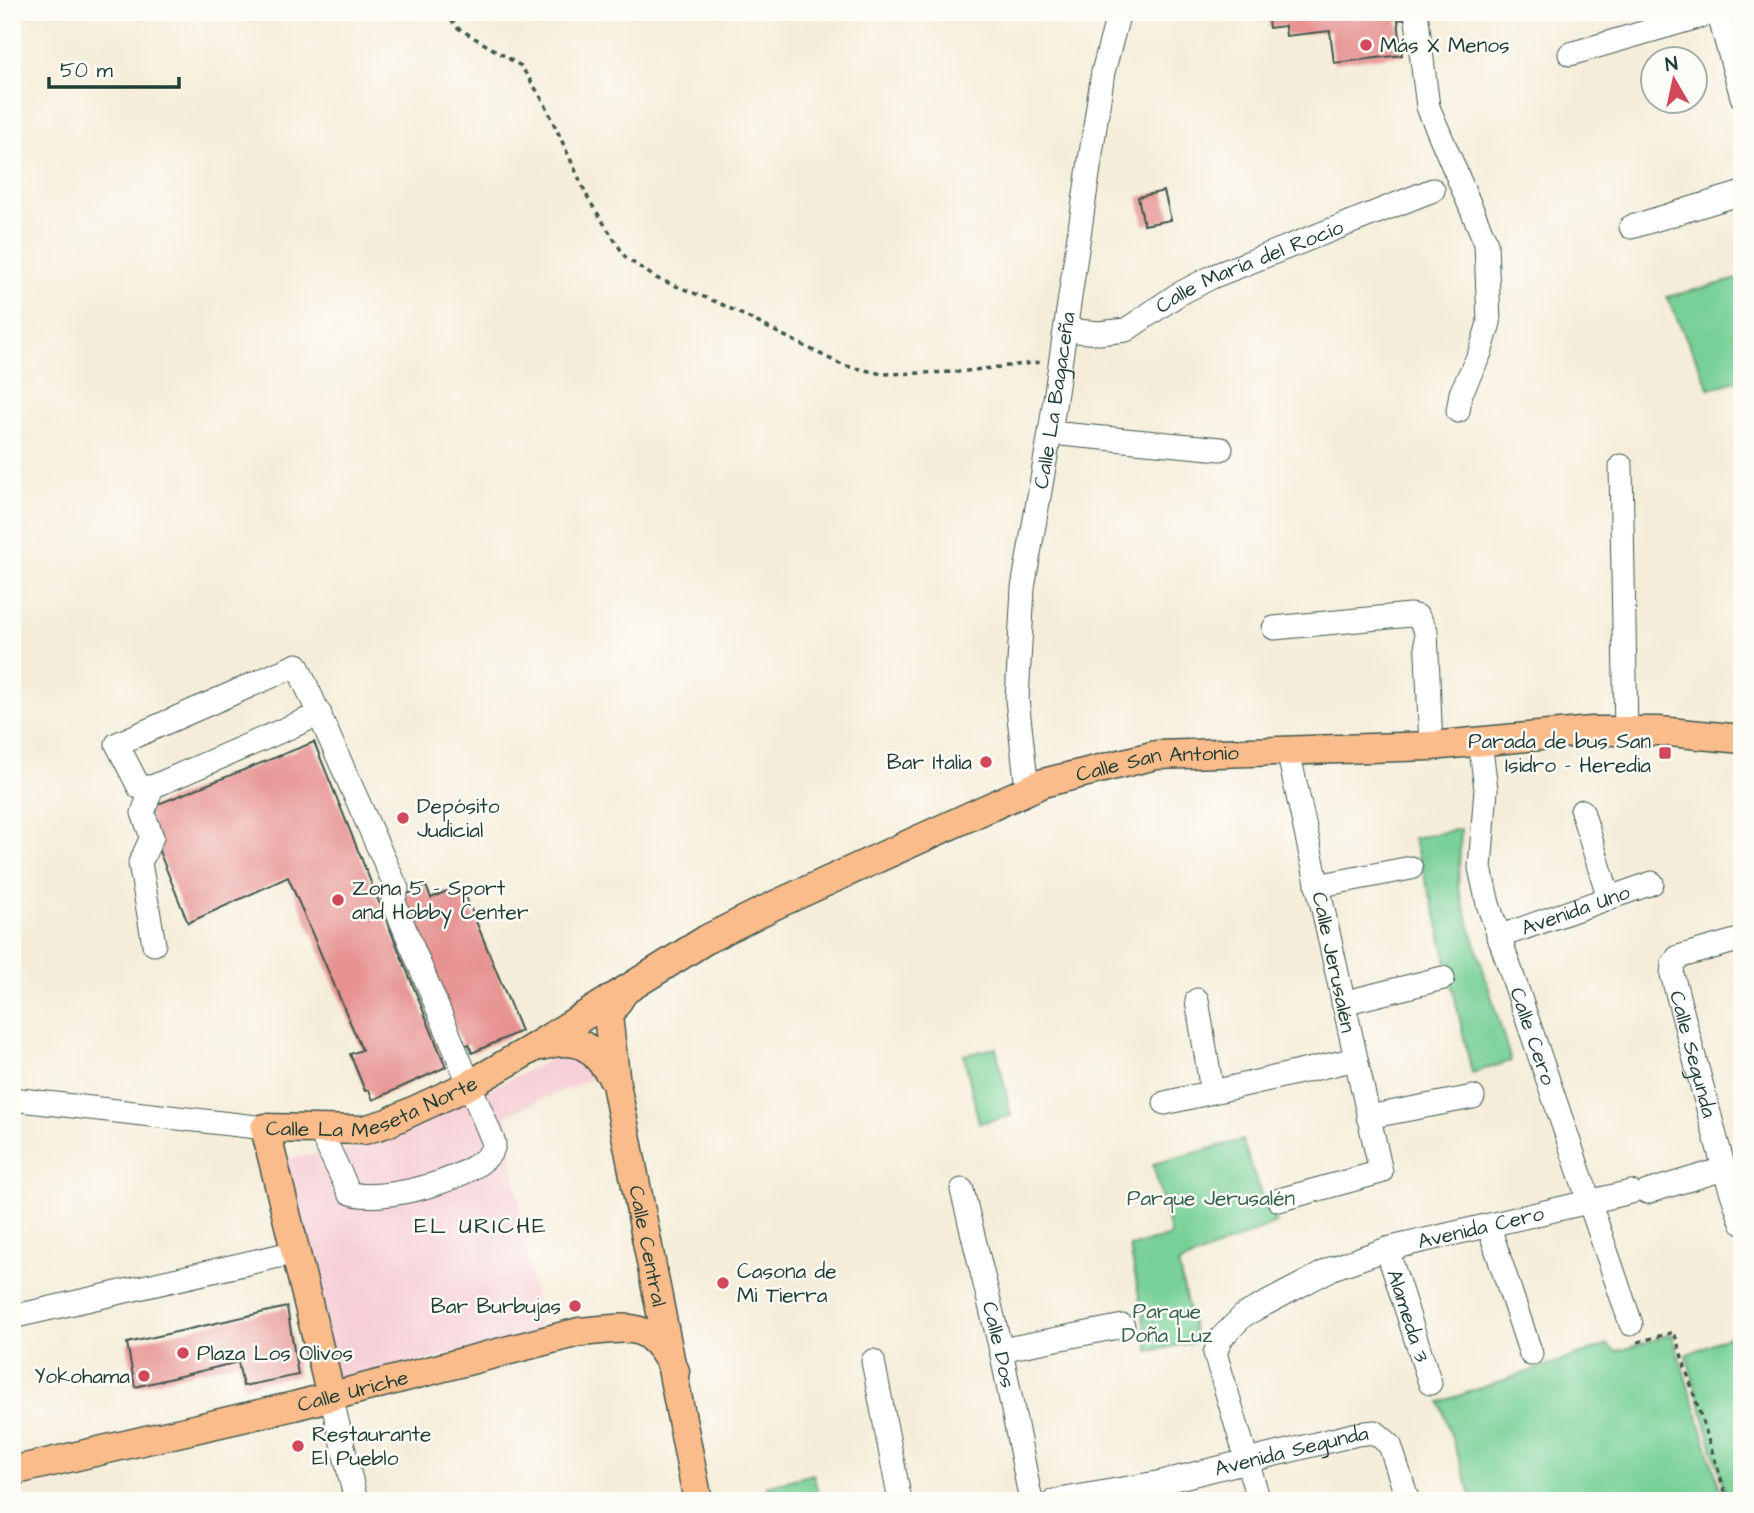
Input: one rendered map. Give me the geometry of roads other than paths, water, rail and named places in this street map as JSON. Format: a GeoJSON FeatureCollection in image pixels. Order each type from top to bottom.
{"type":"FeatureCollection","features":[{"type":"Feature","properties":{"kind":"main road","name":"Calle San Antonio"},"geometry":{"type":"LineString","coordinates":[[623,993],[708,940],[775,905],[1027,789],[1156,755],[1431,746],[1548,733],[1626,731],[1742,738]]}},
{"type":"Feature","properties":{"kind":"main road","name":"Calle La Meseta Norte"},"geometry":{"type":"LineString","coordinates":[[265,1128],[364,1130],[387,1124],[469,1084],[623,993]]}},
{"type":"Feature","properties":{"kind":"main road","name":"Calle Central"},"geometry":{"type":"LineString","coordinates":[[623,993],[608,1016],[616,1084],[675,1371],[698,1501]]}},
{"type":"Feature","properties":{"kind":"main road"},"geometry":{"type":"LineString","coordinates":[[533,1048],[564,1041],[584,1045],[599,1058],[616,1084]]}},
{"type":"Feature","properties":{"kind":"main road"},"geometry":{"type":"LineString","coordinates":[[265,1128],[331,1396]]}},
{"type":"Feature","properties":{"kind":"main road"},"geometry":{"type":"LineString","coordinates":[[277,1172],[286,1147],[364,1130]]}},
{"type":"Feature","properties":{"kind":"main road"},"geometry":{"type":"LineString","coordinates":[[579,1332],[610,1324],[644,1307],[655,1277]]}},
{"type":"Feature","properties":{"kind":"main road","name":"Calle Uriche"},"geometry":{"type":"LineString","coordinates":[[12,1471],[331,1396],[579,1332],[617,1329],[648,1333],[660,1343],[675,1371]]}},
{"type":"Feature","properties":{"kind":"main road"},"geometry":{"type":"LineString","coordinates":[[323,1369],[333,1384],[360,1387]]}},
{"type":"Feature","properties":{"kind":"street","name":"Calle La Bagaceña"},"geometry":{"type":"LineString","coordinates":[[1027,789],[1017,699],[1023,588],[1066,330],[1103,72],[1119,12]]}},
{"type":"Feature","properties":{"kind":"street"},"geometry":{"type":"LineString","coordinates":[[1416,12],[1428,107],[1486,243],[1489,323],[1480,353],[1461,393],[1458,411]]}},
{"type":"Feature","properties":{"kind":"street"},"geometry":{"type":"LineString","coordinates":[[1570,54],[1716,12],[1742,97]]}},
{"type":"Feature","properties":{"kind":"street","name":"Calle María del Rocío"},"geometry":{"type":"LineString","coordinates":[[1066,330],[1099,333],[1126,330],[1177,295],[1214,275],[1433,190]]}},
{"type":"Feature","properties":{"kind":"street"},"geometry":{"type":"LineString","coordinates":[[1631,226],[1742,193]]}},
{"type":"Feature","properties":{"kind":"street"},"geometry":{"type":"LineString","coordinates":[[1050,433],[1221,449]]}},
{"type":"Feature","properties":{"kind":"street"},"geometry":{"type":"LineString","coordinates":[[1621,466],[1626,731]]}},
{"type":"Feature","properties":{"kind":"street"},"geometry":{"type":"LineString","coordinates":[[1274,628],[1410,615],[1418,617],[1426,631],[1431,746]]}},
{"type":"Feature","properties":{"kind":"street"},"geometry":{"type":"LineString","coordinates":[[320,714],[152,787],[139,787],[117,744],[297,665],[320,714],[397,889],[393,901],[495,1143],[494,1150],[478,1168],[455,1177],[368,1198],[349,1192],[323,1137]]}},
{"type":"Feature","properties":{"kind":"street","name":"Calle Cero"},"geometry":{"type":"LineString","coordinates":[[1480,741],[1486,789],[1480,868],[1498,937],[1631,1324]]}},
{"type":"Feature","properties":{"kind":"street","name":"Calle Jerusalén"},"geometry":{"type":"LineString","coordinates":[[1279,1200],[1381,1172],[1288,751]]}},
{"type":"Feature","properties":{"kind":"street"},"geometry":{"type":"LineString","coordinates":[[152,787],[143,813],[152,836],[140,863],[154,944]]}},
{"type":"Feature","properties":{"kind":"street"},"geometry":{"type":"LineString","coordinates":[[1582,811],[1609,898]]}},
{"type":"Feature","properties":{"kind":"street"},"geometry":{"type":"LineString","coordinates":[[1317,886],[1411,867]]}},
{"type":"Feature","properties":{"kind":"street","name":"Avenida Uno"},"geometry":{"type":"LineString","coordinates":[[1498,937],[1652,883]]}},
{"type":"Feature","properties":{"kind":"street","name":"Calle Segunda"},"geometry":{"type":"LineString","coordinates":[[1742,939],[1678,957],[1673,964],[1672,974],[1724,1169],[1742,1223]]}},
{"type":"Feature","properties":{"kind":"street"},"geometry":{"type":"LineString","coordinates":[[1343,1003],[1443,978]]}},
{"type":"Feature","properties":{"kind":"street"},"geometry":{"type":"LineString","coordinates":[[1197,1000],[1212,1091]]}},
{"type":"Feature","properties":{"kind":"street"},"geometry":{"type":"LineString","coordinates":[[1165,1103],[1356,1059]]}},
{"type":"Feature","properties":{"kind":"street"},"geometry":{"type":"LineString","coordinates":[[1368,1117],[1473,1097]]}},
{"type":"Feature","properties":{"kind":"street","name":"Calle La Meseta Norte"},"geometry":{"type":"LineString","coordinates":[[12,1099],[265,1128]]}},
{"type":"Feature","properties":{"kind":"street","name":"Avenida Cero"},"geometry":{"type":"LineString","coordinates":[[1250,1460],[1220,1377],[1217,1346],[1244,1315],[1333,1268],[1387,1250],[1639,1192],[1724,1169]]}},
{"type":"Feature","properties":{"kind":"street","name":"Calle Dos"},"geometry":{"type":"LineString","coordinates":[[962,1191],[1001,1350],[1031,1501]]}},
{"type":"Feature","properties":{"kind":"street"},"geometry":{"type":"LineString","coordinates":[[1489,1227],[1531,1354]]}},
{"type":"Feature","properties":{"kind":"street","name":"Alameda 3"},"geometry":{"type":"LineString","coordinates":[[1387,1250],[1430,1383]]}},
{"type":"Feature","properties":{"kind":"street"},"geometry":{"type":"LineString","coordinates":[[12,1317],[296,1252]]}},
{"type":"Feature","properties":{"kind":"street"},"geometry":{"type":"LineString","coordinates":[[1001,1350],[1122,1326]]}},
{"type":"Feature","properties":{"kind":"street"},"geometry":{"type":"LineString","coordinates":[[873,1361],[900,1501]]}},
{"type":"Feature","properties":{"kind":"street"},"geometry":{"type":"LineString","coordinates":[[331,1396],[356,1501]]}},
{"type":"Feature","properties":{"kind":"street","name":"Avenida Segunda"},"geometry":{"type":"LineString","coordinates":[[1054,1501],[1164,1491],[1250,1460],[1357,1434],[1381,1435],[1393,1451],[1408,1501]]}},
{"type":"Feature","properties":{"kind":"street"},"geometry":{"type":"LineString","coordinates":[[1250,1460],[1259,1501]]}},
{"type":"Feature","properties":{"kind":"place","name":"Más X Menos"},"geometry":{"type":"Point","coordinates":[1366,45]}},
{"type":"Feature","properties":{"kind":"place","name":"Parada de bus San Isidro - Heredia"},"geometry":{"type":"Point","coordinates":[1665,753]}},
{"type":"Feature","properties":{"kind":"place","name":"Bar Italia"},"geometry":{"type":"Point","coordinates":[986,762]}},
{"type":"Feature","properties":{"kind":"place","name":"Depósito Judicial"},"geometry":{"type":"Point","coordinates":[403,818]}},
{"type":"Feature","properties":{"kind":"place","name":"Zona 5 - Sport and Hobby Center"},"geometry":{"type":"Point","coordinates":[338,900]}},
{"type":"Feature","properties":{"kind":"place","name":"Casona de Mi Tierra"},"geometry":{"type":"Point","coordinates":[723,1283]}},
{"type":"Feature","properties":{"kind":"place","name":"Bar Burbujas"},"geometry":{"type":"Point","coordinates":[575,1306]}},
{"type":"Feature","properties":{"kind":"place","name":"Plaza Los Olivos"},"geometry":{"type":"Point","coordinates":[183,1353]}},
{"type":"Feature","properties":{"kind":"place","name":"Yokohama"},"geometry":{"type":"Point","coordinates":[144,1376]}},
{"type":"Feature","properties":{"kind":"place","name":"Restaurante El Pueblo"},"geometry":{"type":"Point","coordinates":[298,1446]}},
{"type":"Feature","properties":{"kind":"district","name":"EL URICHE"},"geometry":{"type":"Point","coordinates":[481,1225]}},
{"type":"Feature","properties":{"kind":"park label","name":"Parque Jerusalén"},"geometry":{"type":"Point","coordinates":[1211,1198]}},
{"type":"Feature","properties":{"kind":"park label","name":"Parque Doña Luz"},"geometry":{"type":"Point","coordinates":[1167,1323]}}]}
